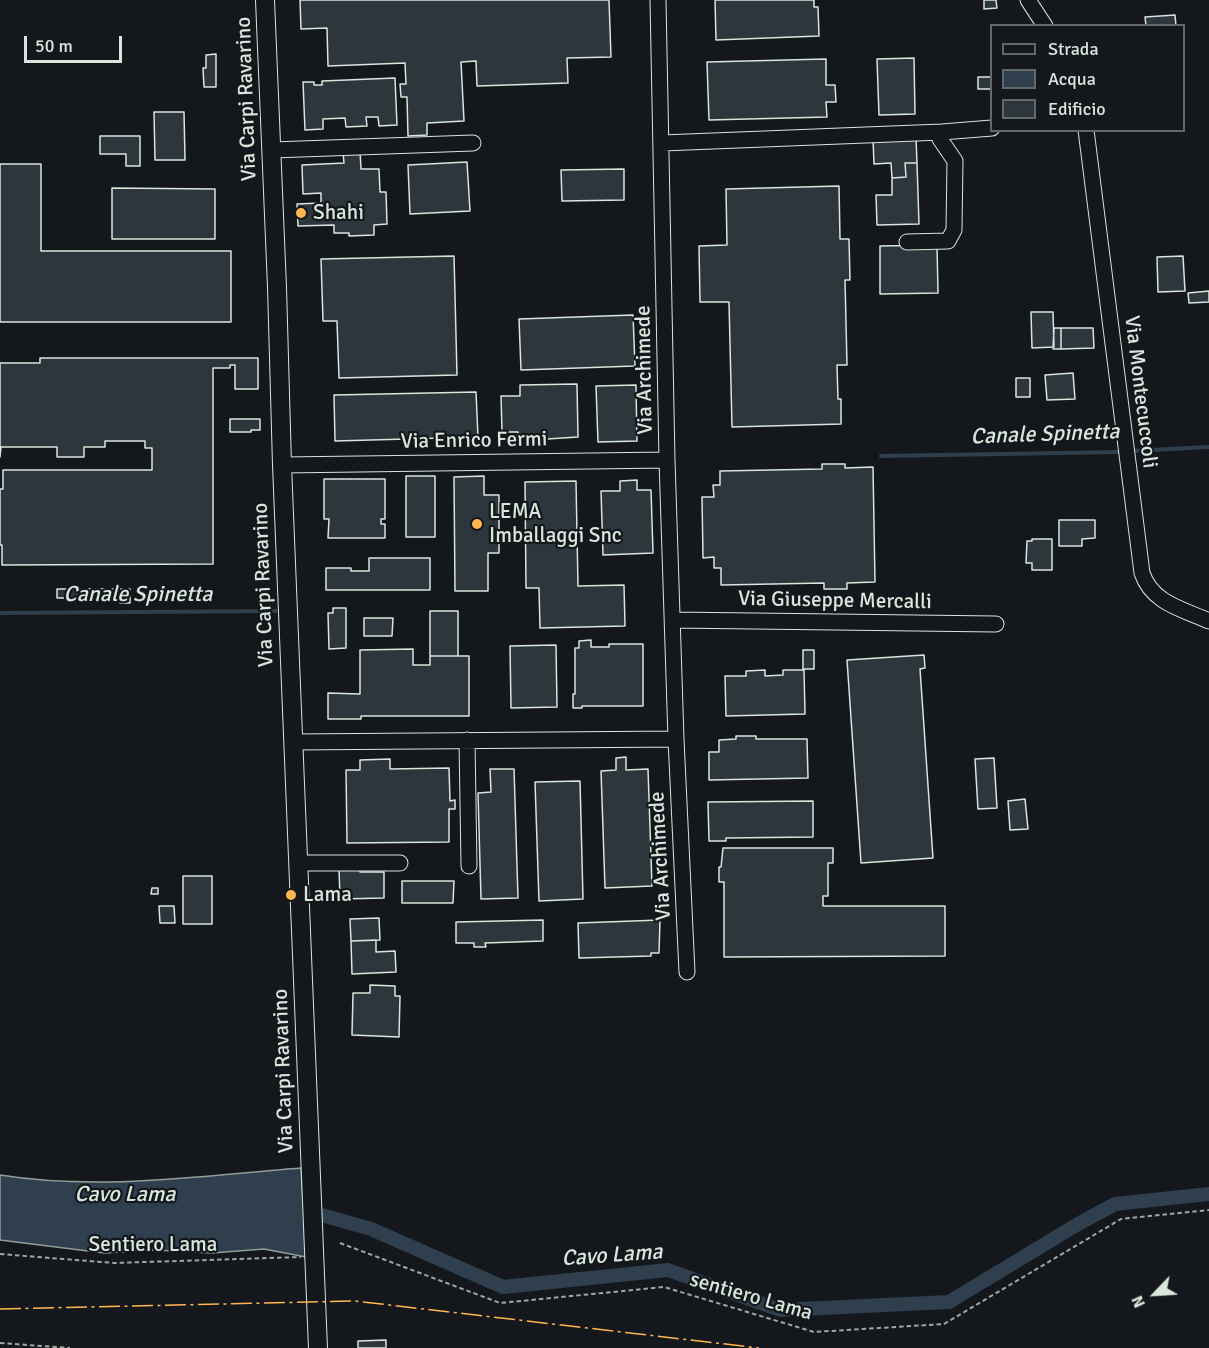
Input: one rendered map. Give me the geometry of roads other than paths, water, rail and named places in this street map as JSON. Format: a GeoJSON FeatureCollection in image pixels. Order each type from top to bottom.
{"type":"FeatureCollection","features":[{"type":"Feature","properties":{"kind":"main road","name":"Via Carpi Ravarino"},"geometry":{"type":"LineString","coordinates":[[265,0],[311,1168],[310,1255],[318,1348]]}},
{"type":"Feature","properties":{"kind":"street","name":"Via Archimede"},"geometry":{"type":"LineString","coordinates":[[658,0],[676,738],[687,972]]}},
{"type":"Feature","properties":{"kind":"street"},"geometry":{"type":"LineString","coordinates":[[1028,0],[1044,24]]}},
{"type":"Feature","properties":{"kind":"street"},"geometry":{"type":"LineString","coordinates":[[662,143],[990,128]]}},
{"type":"Feature","properties":{"kind":"street"},"geometry":{"type":"LineString","coordinates":[[908,242],[948,241],[954,230],[955,161],[940,139],[942,132]]}},
{"type":"Feature","properties":{"kind":"street","name":"Via Montecuccoli"},"geometry":{"type":"LineString","coordinates":[[1086,132],[1142,573],[1149,590],[1158,598],[1209,621]]}},
{"type":"Feature","properties":{"kind":"street"},"geometry":{"type":"LineString","coordinates":[[272,150],[473,143]]}},
{"type":"Feature","properties":{"kind":"street","name":"Via Enrico Fermi"},"geometry":{"type":"LineString","coordinates":[[282,465],[668,459]]}},
{"type":"Feature","properties":{"kind":"street","name":"Via Giuseppe Mercalli"},"geometry":{"type":"LineString","coordinates":[[674,620],[996,624]]}},
{"type":"Feature","properties":{"kind":"street"},"geometry":{"type":"LineString","coordinates":[[293,742],[676,738]]}},
{"type":"Feature","properties":{"kind":"street"},"geometry":{"type":"LineString","coordinates":[[467,740],[469,866]]}},
{"type":"Feature","properties":{"kind":"street"},"geometry":{"type":"LineString","coordinates":[[298,862],[400,863]]}},
{"type":"Feature","properties":{"kind":"water"},"geometry":{"type":"Polygon","coordinates":[[[301,1168],[306,1257],[264,1249],[212,1253],[155,1250],[104,1253],[0,1240],[0,1175],[38,1180],[113,1182],[301,1168]]]}},
{"type":"Feature","properties":{"kind":"waterway","name":"Canale Spinetta"},"geometry":{"type":"LineString","coordinates":[[1132,451],[1209,447]]}},
{"type":"Feature","properties":{"kind":"waterway","name":"Canale Spinetta"},"geometry":{"type":"LineString","coordinates":[[881,456],[1121,452]]}},
{"type":"Feature","properties":{"kind":"waterway","name":"Canale Spinetta"},"geometry":{"type":"LineString","coordinates":[[0,613],[276,611]]}},
{"type":"Feature","properties":{"kind":"waterway","name":"Cavo Lama"},"geometry":{"type":"LineString","coordinates":[[304,1210],[371,1229],[503,1287],[668,1270],[780,1310],[949,1302],[1115,1204],[1209,1194]]}},
{"type":"Feature","properties":{"kind":"place","name":"Shahi"},"geometry":{"type":"Point","coordinates":[301,213]}},
{"type":"Feature","properties":{"kind":"place","name":"LEMA Imballaggi Snc"},"geometry":{"type":"Point","coordinates":[477,524]}},
{"type":"Feature","properties":{"kind":"place","name":"Lama"},"geometry":{"type":"Point","coordinates":[291,895]}}]}
